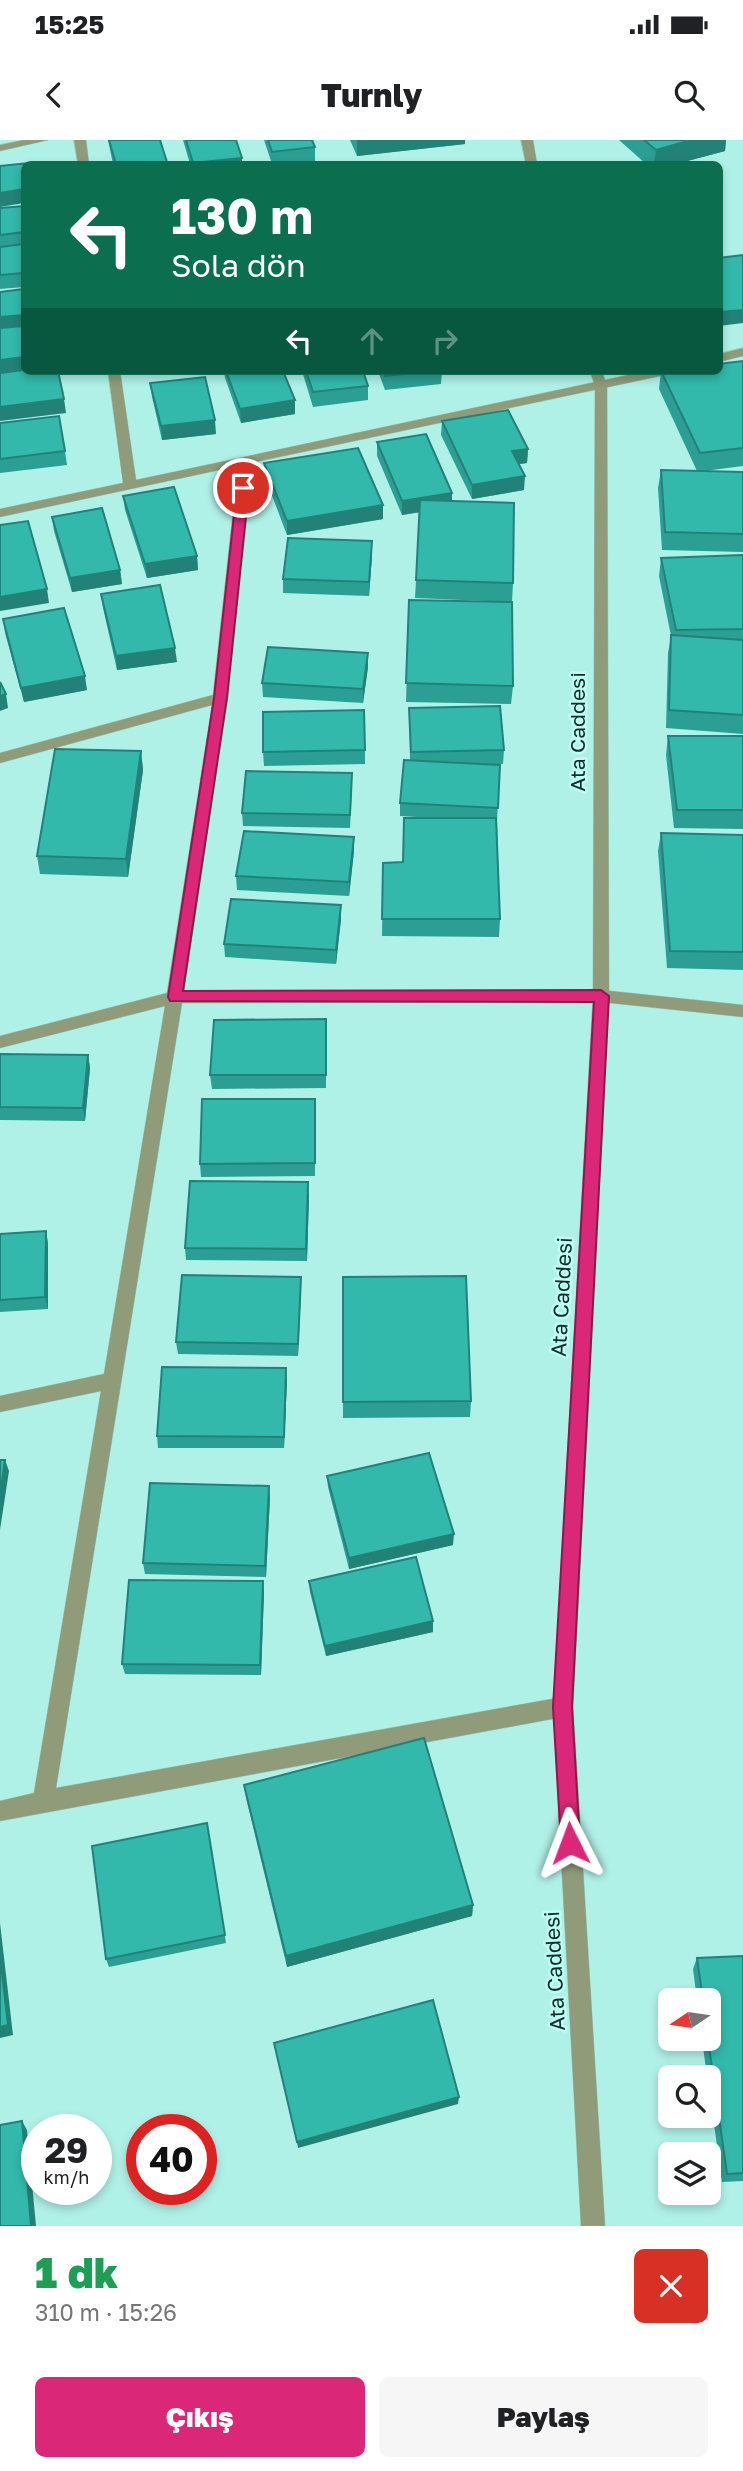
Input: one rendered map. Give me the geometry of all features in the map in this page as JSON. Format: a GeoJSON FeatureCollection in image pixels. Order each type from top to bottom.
{"type":"FeatureCollection","features":[{"type":"Feature","properties":{"kind":"street"},"geometry":{"type":"LineString","coordinates":[[0,148],[42,140]]}},
{"type":"Feature","properties":{"kind":"street"},"geometry":{"type":"LineString","coordinates":[[80,140],[84,161]]}},
{"type":"Feature","properties":{"kind":"street"},"geometry":{"type":"LineString","coordinates":[[527,140],[531,161]]}},
{"type":"Feature","properties":{"kind":"street"},"geometry":{"type":"LineString","coordinates":[[723,357],[743,352]]}},
{"type":"Feature","properties":{"kind":"street"},"geometry":{"type":"LineString","coordinates":[[115,375],[130,484]]}},
{"type":"Feature","properties":{"kind":"street"},"geometry":{"type":"LineString","coordinates":[[0,513],[245,461],[598,379],[632,375]]}},
{"type":"Feature","properties":{"kind":"street","name":"Ata Caddesi"},"geometry":{"type":"LineString","coordinates":[[593,2226],[563,1707],[601,996],[598,379]]}},
{"type":"Feature","properties":{"kind":"street"},"geometry":{"type":"LineString","coordinates":[[43,1801],[175,997],[220,698],[245,461]]}},
{"type":"Feature","properties":{"kind":"street"},"geometry":{"type":"LineString","coordinates":[[0,758],[220,698]]}},
{"type":"Feature","properties":{"kind":"street"},"geometry":{"type":"LineString","coordinates":[[0,1042],[175,997],[601,996],[743,1011]]}},
{"type":"Feature","properties":{"kind":"street"},"geometry":{"type":"LineString","coordinates":[[0,1404],[114,1380]]}},
{"type":"Feature","properties":{"kind":"street"},"geometry":{"type":"LineString","coordinates":[[0,1811],[563,1707]]}},
{"type":"Feature","properties":{"kind":"building"},"geometry":{"type":"Polygon","coordinates":[[[109,140],[160,140],[167,161],[115,161],[109,140]]]}},
{"type":"Feature","properties":{"kind":"building"},"geometry":{"type":"Polygon","coordinates":[[[186,140],[236,140],[242,158],[213,161],[192,161],[186,140]]]}},
{"type":"Feature","properties":{"kind":"building"},"geometry":{"type":"Polygon","coordinates":[[[268,140],[312,140],[315,147],[272,152],[268,140]]]}},
{"type":"Feature","properties":{"kind":"building"},"geometry":{"type":"Polygon","coordinates":[[[644,140],[691,140],[656,150],[644,140]]]}},
{"type":"Feature","properties":{"kind":"building"},"geometry":{"type":"Polygon","coordinates":[[[21,164],[21,190],[0,193],[0,166],[21,164]]]}},
{"type":"Feature","properties":{"kind":"building"},"geometry":{"type":"Polygon","coordinates":[[[21,206],[21,232],[0,235],[0,208],[21,206]]]}},
{"type":"Feature","properties":{"kind":"building"},"geometry":{"type":"Polygon","coordinates":[[[21,244],[21,273],[0,275],[0,247],[21,244]]]}},
{"type":"Feature","properties":{"kind":"building"},"geometry":{"type":"Polygon","coordinates":[[[743,255],[743,310],[723,312],[723,258],[743,255]]]}},
{"type":"Feature","properties":{"kind":"building"},"geometry":{"type":"Polygon","coordinates":[[[21,289],[21,315],[0,317],[0,292],[21,289]]]}},
{"type":"Feature","properties":{"kind":"building"},"geometry":{"type":"Polygon","coordinates":[[[21,326],[21,357],[0,360],[0,328],[21,326]]]}},
{"type":"Feature","properties":{"kind":"building"},"geometry":{"type":"Polygon","coordinates":[[[743,361],[743,448],[700,453],[663,375],[723,375],[723,364],[743,361]]]}},
{"type":"Feature","properties":{"kind":"building"},"geometry":{"type":"Polygon","coordinates":[[[21,370],[21,375],[59,375],[64,399],[0,407],[0,373],[21,370]]]}},
{"type":"Feature","properties":{"kind":"building"},"geometry":{"type":"Polygon","coordinates":[[[227,375],[285,375],[295,400],[240,409],[227,375]]]}},
{"type":"Feature","properties":{"kind":"building"},"geometry":{"type":"Polygon","coordinates":[[[307,375],[364,375],[368,386],[313,392],[307,375]]]}},
{"type":"Feature","properties":{"kind":"building"},"geometry":{"type":"Polygon","coordinates":[[[205,377],[215,420],[161,426],[150,383],[205,377]]]}},
{"type":"Feature","properties":{"kind":"building"},"geometry":{"type":"Polygon","coordinates":[[[508,410],[528,449],[512,451],[525,476],[472,485],[442,421],[508,410]]]}},
{"type":"Feature","properties":{"kind":"building"},"geometry":{"type":"Polygon","coordinates":[[[59,416],[65,451],[0,459],[0,423],[59,416]]]}},
{"type":"Feature","properties":{"kind":"building"},"geometry":{"type":"Polygon","coordinates":[[[426,434],[452,493],[402,501],[377,442],[426,434]]]}},
{"type":"Feature","properties":{"kind":"building"},"geometry":{"type":"Polygon","coordinates":[[[358,448],[383,505],[287,521],[264,463],[358,448]]]}},
{"type":"Feature","properties":{"kind":"building"},"geometry":{"type":"Polygon","coordinates":[[[661,470],[743,472],[743,534],[665,532],[661,470]]]}},
{"type":"Feature","properties":{"kind":"building"},"geometry":{"type":"Polygon","coordinates":[[[174,487],[197,556],[145,564],[123,496],[174,487]]]}},
{"type":"Feature","properties":{"kind":"building"},"geometry":{"type":"Polygon","coordinates":[[[420,500],[514,503],[513,583],[416,580],[420,500]]]}},
{"type":"Feature","properties":{"kind":"building"},"geometry":{"type":"Polygon","coordinates":[[[102,508],[120,570],[70,578],[52,517],[102,508]]]}},
{"type":"Feature","properties":{"kind":"building"},"geometry":{"type":"Polygon","coordinates":[[[28,521],[47,589],[0,597],[0,525],[28,521]]]}},
{"type":"Feature","properties":{"kind":"building"},"geometry":{"type":"Polygon","coordinates":[[[288,538],[372,541],[369,582],[283,579],[288,538]]]}},
{"type":"Feature","properties":{"kind":"building"},"geometry":{"type":"Polygon","coordinates":[[[743,555],[743,629],[676,630],[661,558],[743,555]]]}},
{"type":"Feature","properties":{"kind":"building"},"geometry":{"type":"Polygon","coordinates":[[[160,585],[175,648],[116,656],[101,594],[160,585]]]}},
{"type":"Feature","properties":{"kind":"building"},"geometry":{"type":"Polygon","coordinates":[[[409,600],[512,602],[513,686],[406,683],[409,600]]]}},
{"type":"Feature","properties":{"kind":"building"},"geometry":{"type":"Polygon","coordinates":[[[64,608],[85,676],[21,688],[3,619],[64,608]]]}},
{"type":"Feature","properties":{"kind":"building"},"geometry":{"type":"Polygon","coordinates":[[[671,635],[743,640],[743,715],[669,710],[671,635]]]}},
{"type":"Feature","properties":{"kind":"building"},"geometry":{"type":"Polygon","coordinates":[[[268,647],[368,653],[363,689],[262,683],[268,647]]]}},
{"type":"Feature","properties":{"kind":"building"},"geometry":{"type":"Polygon","coordinates":[[[0,682],[6,694],[0,696],[0,682]]]}},
{"type":"Feature","properties":{"kind":"building"},"geometry":{"type":"Polygon","coordinates":[[[500,706],[504,750],[411,752],[409,708],[500,706]]]}},
{"type":"Feature","properties":{"kind":"building"},"geometry":{"type":"Polygon","coordinates":[[[364,710],[365,750],[263,752],[263,712],[364,710]]]}},
{"type":"Feature","properties":{"kind":"building"},"geometry":{"type":"Polygon","coordinates":[[[668,736],[743,736],[743,810],[677,810],[668,736]]]}},
{"type":"Feature","properties":{"kind":"building"},"geometry":{"type":"Polygon","coordinates":[[[55,749],[141,751],[126,859],[37,856],[55,749]]]}},
{"type":"Feature","properties":{"kind":"building"},"geometry":{"type":"Polygon","coordinates":[[[404,760],[500,765],[498,808],[400,803],[404,760]]]}},
{"type":"Feature","properties":{"kind":"building"},"geometry":{"type":"Polygon","coordinates":[[[246,771],[352,773],[350,815],[242,813],[246,771]]]}},
{"type":"Feature","properties":{"kind":"building"},"geometry":{"type":"Polygon","coordinates":[[[404,818],[496,818],[500,919],[382,919],[383,863],[403,862],[404,818]]]}},
{"type":"Feature","properties":{"kind":"building"},"geometry":{"type":"Polygon","coordinates":[[[244,831],[354,837],[349,882],[236,876],[244,831]]]}},
{"type":"Feature","properties":{"kind":"building"},"geometry":{"type":"Polygon","coordinates":[[[661,833],[743,835],[743,952],[670,951],[661,833]]]}},
{"type":"Feature","properties":{"kind":"building"},"geometry":{"type":"Polygon","coordinates":[[[231,899],[341,905],[336,950],[224,944],[231,899]]]}},
{"type":"Feature","properties":{"kind":"building"},"geometry":{"type":"Polygon","coordinates":[[[326,1019],[326,1075],[210,1075],[214,1020],[326,1019]]]}},
{"type":"Feature","properties":{"kind":"building"},"geometry":{"type":"Polygon","coordinates":[[[0,1054],[88,1055],[83,1108],[0,1107],[0,1054]]]}},
{"type":"Feature","properties":{"kind":"building"},"geometry":{"type":"Polygon","coordinates":[[[202,1099],[315,1099],[315,1163],[200,1164],[202,1099]]]}},
{"type":"Feature","properties":{"kind":"building"},"geometry":{"type":"Polygon","coordinates":[[[190,1181],[308,1182],[306,1249],[185,1248],[190,1181]]]}},
{"type":"Feature","properties":{"kind":"building"},"geometry":{"type":"Polygon","coordinates":[[[46,1231],[45,1297],[0,1300],[0,1234],[46,1231]]]}},
{"type":"Feature","properties":{"kind":"building"},"geometry":{"type":"Polygon","coordinates":[[[182,1275],[301,1277],[298,1344],[176,1342],[182,1275]]]}},
{"type":"Feature","properties":{"kind":"building"},"geometry":{"type":"Polygon","coordinates":[[[466,1276],[471,1401],[343,1402],[343,1277],[466,1276]]]}},
{"type":"Feature","properties":{"kind":"building"},"geometry":{"type":"Polygon","coordinates":[[[162,1367],[286,1368],[284,1437],[157,1436],[162,1367]]]}},
{"type":"Feature","properties":{"kind":"building"},"geometry":{"type":"Polygon","coordinates":[[[429,1453],[454,1534],[349,1558],[327,1476],[429,1453]]]}},
{"type":"Feature","properties":{"kind":"building"},"geometry":{"type":"Polygon","coordinates":[[[0,1460],[5,1460],[0,1496],[0,1460]]]}},
{"type":"Feature","properties":{"kind":"building"},"geometry":{"type":"Polygon","coordinates":[[[150,1483],[269,1486],[265,1566],[143,1563],[150,1483]]]}},
{"type":"Feature","properties":{"kind":"building"},"geometry":{"type":"Polygon","coordinates":[[[416,1557],[433,1621],[325,1646],[309,1581],[416,1557]]]}},
{"type":"Feature","properties":{"kind":"building"},"geometry":{"type":"Polygon","coordinates":[[[129,1580],[263,1581],[260,1665],[122,1664],[129,1580]]]}},
{"type":"Feature","properties":{"kind":"building"},"geometry":{"type":"Polygon","coordinates":[[[424,1738],[473,1905],[286,1956],[244,1785],[424,1738]]]}},
{"type":"Feature","properties":{"kind":"building"},"geometry":{"type":"Polygon","coordinates":[[[207,1823],[225,1935],[106,1959],[92,1846],[207,1823]]]}},
{"type":"Feature","properties":{"kind":"building"},"geometry":{"type":"Polygon","coordinates":[[[0,1956],[8,2025],[0,2027],[0,1956]]]}},
{"type":"Feature","properties":{"kind":"building"},"geometry":{"type":"Polygon","coordinates":[[[743,1956],[743,2173],[727,2174],[721,2128],[721,2065],[712,2065],[710,2051],[721,2051],[721,1988],[701,1988],[697,1958],[743,1956]]]}},
{"type":"Feature","properties":{"kind":"building"},"geometry":{"type":"Polygon","coordinates":[[[433,2000],[459,2097],[297,2142],[274,2043],[433,2000]]]}},
{"type":"Feature","properties":{"kind":"building"},"geometry":{"type":"Polygon","coordinates":[[[21,2121],[21,2205],[29,2205],[31,2226],[0,2226],[0,2125],[21,2121]]]}},
{"type":"Feature","properties":{"kind":"route"},"geometry":{"type":"LineString","coordinates":[[243,488],[220,698],[175,997],[601,996],[563,1707],[570,1843]]}}]}
